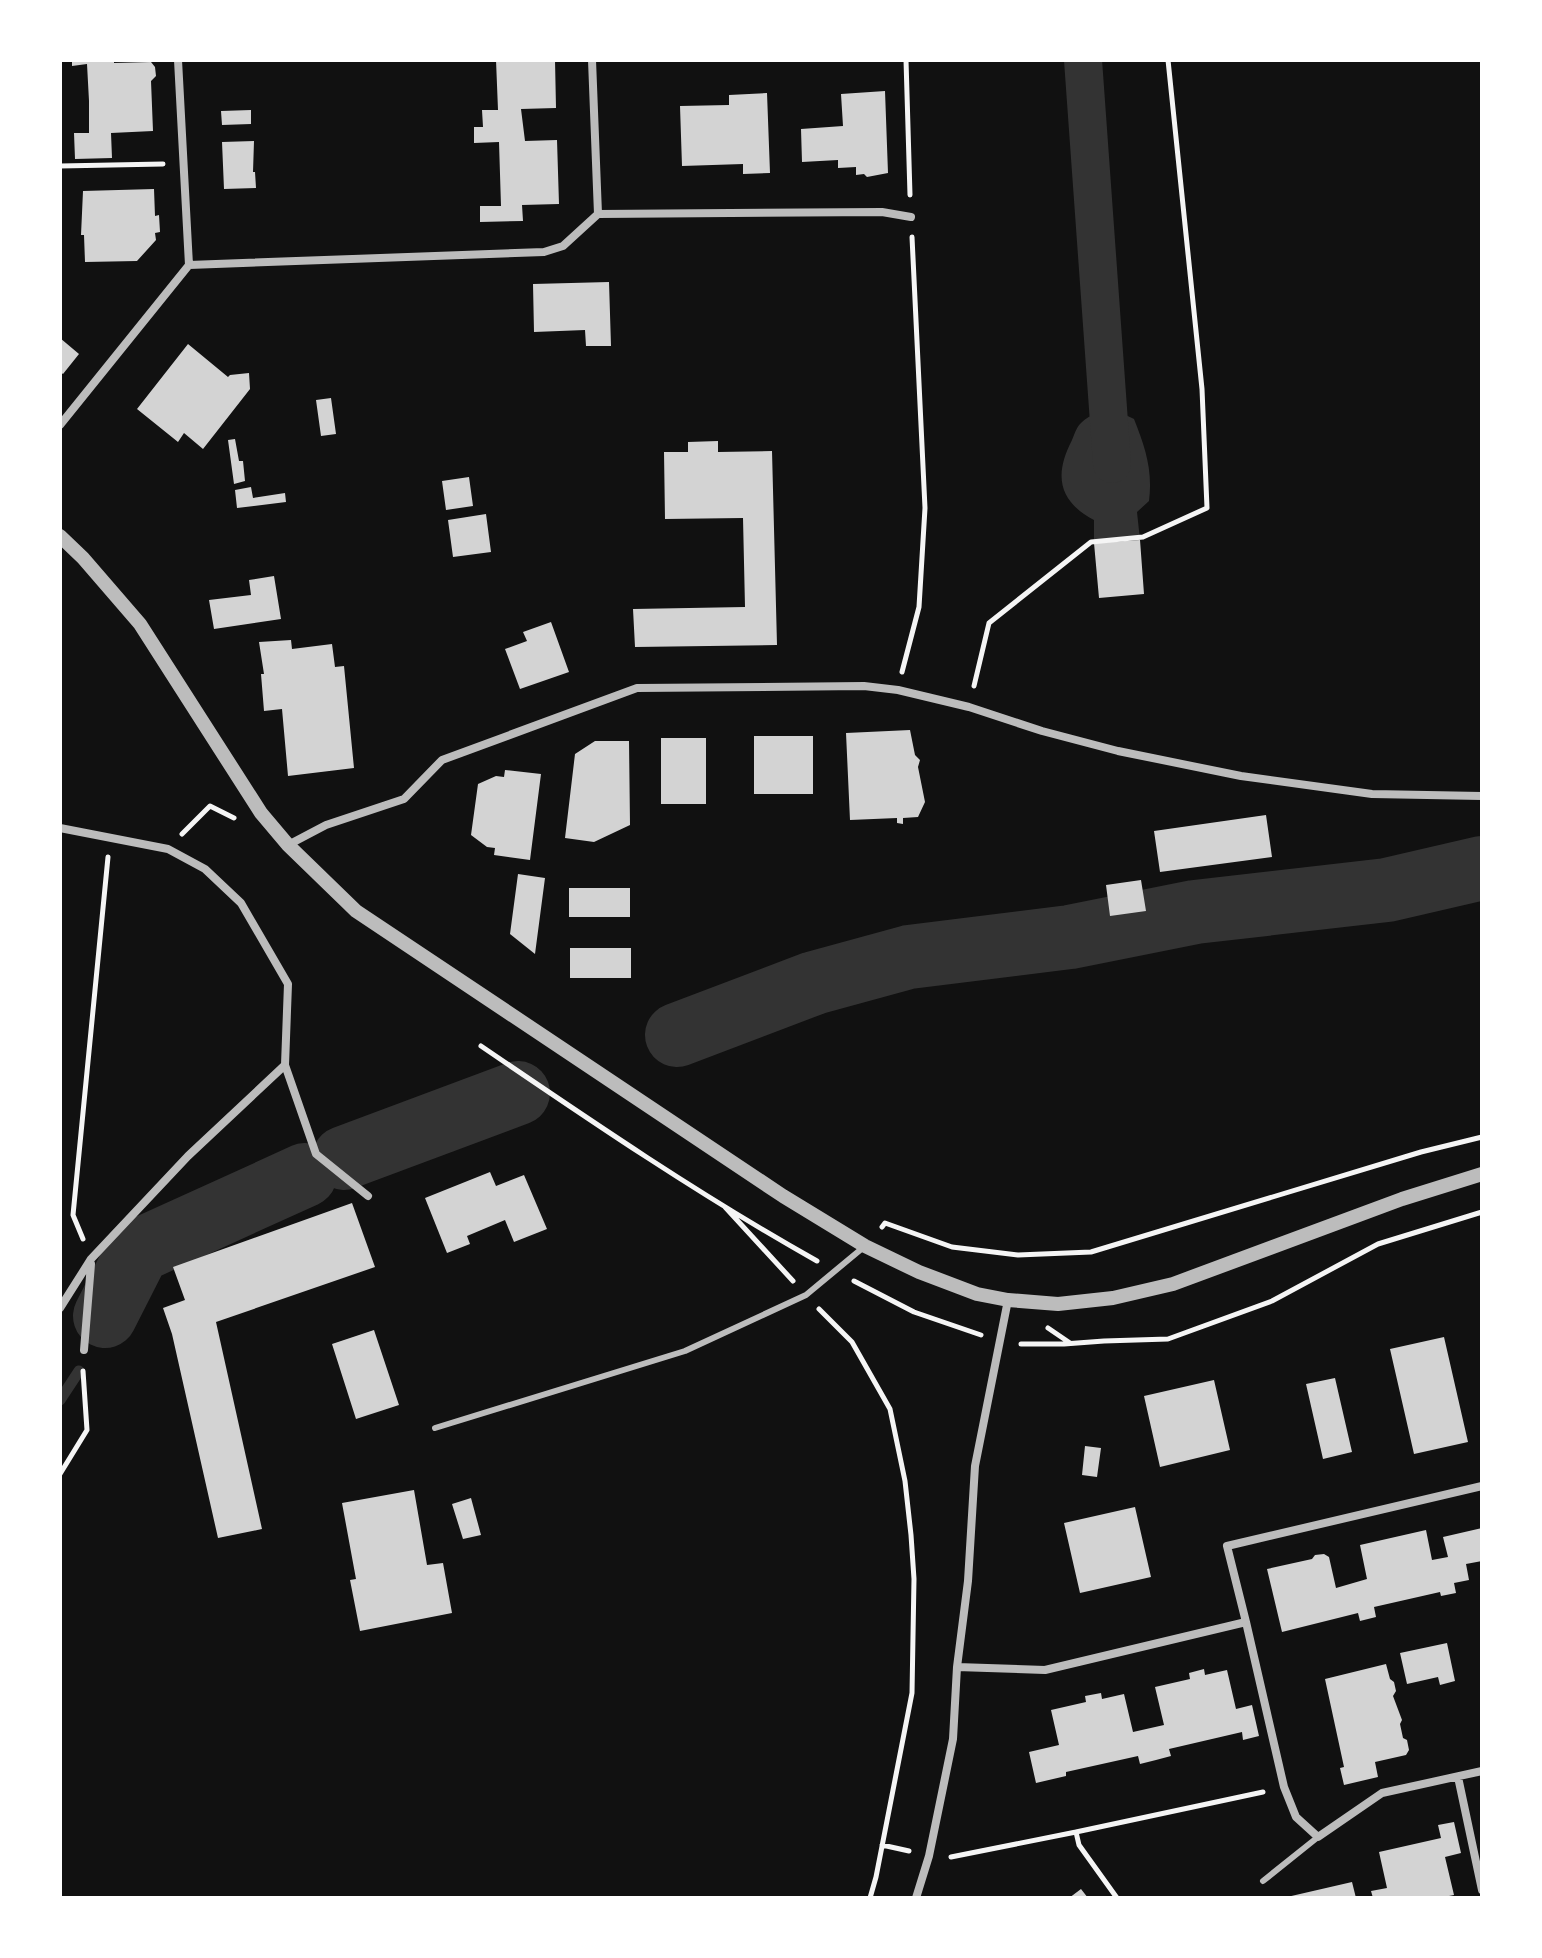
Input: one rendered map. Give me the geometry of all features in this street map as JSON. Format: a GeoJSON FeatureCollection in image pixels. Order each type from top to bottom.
{"type":"FeatureCollection","features":[{"type":"Feature","properties":{"kind":"street"},"geometry":{"type":"LineString","coordinates":[[60,425],[189,265],[178,60]]}},
{"type":"Feature","properties":{"kind":"street"},"geometry":{"type":"LineString","coordinates":[[592,60],[598,214]]}},
{"type":"Feature","properties":{"kind":"street"},"geometry":{"type":"LineString","coordinates":[[189,265],[544,252],[563,246],[598,214],[882,212],[911,217]]}},
{"type":"Feature","properties":{"kind":"street"},"geometry":{"type":"LineString","coordinates":[[60,536],[140,624],[252,801],[288,845],[356,911],[783,1196],[865,1246],[942,1283],[1008,1300],[1058,1304],[1086,1302],[1173,1284],[1402,1199],[1482,1174]]}},
{"type":"Feature","properties":{"kind":"street"},"geometry":{"type":"LineString","coordinates":[[288,845],[326,825],[404,799],[442,760],[637,688],[864,686],[898,690],[969,707],[1118,751],[1241,776],[1372,794],[1482,796]]}},
{"type":"Feature","properties":{"kind":"street"},"geometry":{"type":"LineString","coordinates":[[60,828],[168,849],[205,869],[241,903],[288,984],[285,1065],[316,1154],[368,1196]]}},
{"type":"Feature","properties":{"kind":"street"},"geometry":{"type":"LineString","coordinates":[[60,1308],[91,1259],[188,1156],[285,1065]]}},
{"type":"Feature","properties":{"kind":"street"},"geometry":{"type":"LineString","coordinates":[[84,1350],[91,1259]]}},
{"type":"Feature","properties":{"kind":"street"},"geometry":{"type":"LineString","coordinates":[[916,1898],[929,1856],[953,1739],[975,1466],[1008,1300]]}},
{"type":"Feature","properties":{"kind":"street"},"geometry":{"type":"LineString","coordinates":[[1482,1486],[1227,1546],[1284,1787],[1296,1817],[1318,1837],[1382,1793],[1482,1771]]}},
{"type":"Feature","properties":{"kind":"street"},"geometry":{"type":"LineString","coordinates":[[957,1667],[1045,1670],[1246,1622]]}},
{"type":"Feature","properties":{"kind":"street"},"geometry":{"type":"LineString","coordinates":[[1458,1777],[1482,1890]]}},
{"type":"Feature","properties":{"kind":"lane"},"geometry":{"type":"LineString","coordinates":[[435,1428],[685,1351],[806,1295],[865,1246]]}},
{"type":"Feature","properties":{"kind":"lane"},"geometry":{"type":"LineString","coordinates":[[1263,1881],[1318,1837]]}},
{"type":"Feature","properties":{"kind":"path"},"geometry":{"type":"LineString","coordinates":[[898,690],[919,607],[925,508],[906,60]]}},
{"type":"Feature","properties":{"kind":"path"},"geometry":{"type":"LineString","coordinates":[[969,707],[989,623],[1091,542],[1143,537],[1207,508],[1202,389],[1168,60]]}},
{"type":"Feature","properties":{"kind":"path"},"geometry":{"type":"LineString","coordinates":[[60,166],[184,164]]}},
{"type":"Feature","properties":{"kind":"path"},"geometry":{"type":"LineString","coordinates":[[168,849],[210,806],[245,824]]}},
{"type":"Feature","properties":{"kind":"path"},"geometry":{"type":"LineString","coordinates":[[91,1259],[73,1215],[110,838]]}},
{"type":"Feature","properties":{"kind":"path"},"geometry":{"type":"LineString","coordinates":[[481,1046],[631,1148]]}},
{"type":"Feature","properties":{"kind":"path"},"geometry":{"type":"LineString","coordinates":[[865,1246],[885,1223],[952,1247],[1018,1255],[1091,1252],[1421,1152],[1482,1137]]}},
{"type":"Feature","properties":{"kind":"path"},"geometry":{"type":"LineString","coordinates":[[725,1207],[852,1342],[890,1409],[910,1522],[914,1579],[912,1693],[870,1898]]}},
{"type":"Feature","properties":{"kind":"path"},"geometry":{"type":"LineString","coordinates":[[1045,1326],[1070,1343],[1168,1339],[1272,1301],[1378,1244],[1482,1212]]}},
{"type":"Feature","properties":{"kind":"path"},"geometry":{"type":"LineString","coordinates":[[60,1474],[87,1430],[83,1395]]}},
{"type":"Feature","properties":{"kind":"path"},"geometry":{"type":"LineString","coordinates":[[929,1856],[956,1857],[1284,1787]]}},
{"type":"Feature","properties":{"kind":"path"},"geometry":{"type":"LineString","coordinates":[[1076,1832],[1079,1845],[1117,1898]]}},
{"type":"Feature","properties":{"kind":"shaded area"},"geometry":{"type":"Polygon","coordinates":[[[1117,411],[1134,419],[1142,439],[1149,469],[1149,501],[1137,512],[1140,540],[1094,543],[1094,520],[1082,513],[1066,496],[1063,465],[1080,424],[1093,415],[1117,411]]]}},
{"type":"Feature","properties":{"kind":"building"},"geometry":{"type":"Polygon","coordinates":[[[72,60],[151,62],[156,76],[151,81],[153,131],[111,133],[112,158],[75,159],[74,133],[89,133],[89,101],[87,64],[72,66],[72,60]]]}},
{"type":"Feature","properties":{"kind":"building"},"geometry":{"type":"Polygon","coordinates":[[[496,60],[555,60],[556,108],[521,109],[525,141],[557,140],[559,204],[522,205],[523,221],[480,222],[480,206],[501,206],[499,142],[474,143],[474,127],[483,127],[482,110],[498,110],[496,60]]]}},
{"type":"Feature","properties":{"kind":"building"},"geometry":{"type":"Polygon","coordinates":[[[885,91],[888,173],[867,177],[864,174],[856,175],[856,167],[838,168],[838,160],[802,162],[801,129],[843,126],[841,94],[885,91]]]}},
{"type":"Feature","properties":{"kind":"building"},"geometry":{"type":"Polygon","coordinates":[[[767,93],[770,173],[743,174],[743,164],[682,166],[680,106],[729,105],[729,95],[767,93]]]}},
{"type":"Feature","properties":{"kind":"building"},"geometry":{"type":"Polygon","coordinates":[[[251,110],[251,124],[222,125],[221,111],[251,110]]]}},
{"type":"Feature","properties":{"kind":"building"},"geometry":{"type":"Polygon","coordinates":[[[254,141],[256,188],[224,189],[222,142],[254,141]]]}},
{"type":"Feature","properties":{"kind":"building"},"geometry":{"type":"Polygon","coordinates":[[[154,189],[155,216],[159,215],[160,232],[155,233],[156,240],[137,261],[85,262],[84,235],[81,235],[83,191],[154,189]]]}},
{"type":"Feature","properties":{"kind":"building"},"geometry":{"type":"Polygon","coordinates":[[[609,282],[611,346],[586,346],[585,330],[534,332],[533,284],[609,282]]]}},
{"type":"Feature","properties":{"kind":"building"},"geometry":{"type":"Polygon","coordinates":[[[60,338],[79,354],[63,374],[60,372],[60,338]]]}},
{"type":"Feature","properties":{"kind":"building"},"geometry":{"type":"Polygon","coordinates":[[[188,344],[228,377],[249,373],[250,389],[203,449],[184,433],[178,442],[137,409],[188,344]]]}},
{"type":"Feature","properties":{"kind":"building"},"geometry":{"type":"Polygon","coordinates":[[[331,398],[336,434],[321,436],[316,400],[331,398]]]}},
{"type":"Feature","properties":{"kind":"building"},"geometry":{"type":"Polygon","coordinates":[[[235,439],[239,461],[243,461],[245,481],[234,484],[228,440],[235,439]]]}},
{"type":"Feature","properties":{"kind":"building"},"geometry":{"type":"Polygon","coordinates":[[[718,441],[718,452],[772,451],[777,645],[635,647],[633,609],[745,607],[743,518],[665,519],[664,452],[688,452],[688,442],[718,441]]]}},
{"type":"Feature","properties":{"kind":"building"},"geometry":{"type":"Polygon","coordinates":[[[469,477],[473,506],[446,510],[442,481],[469,477]]]}},
{"type":"Feature","properties":{"kind":"building"},"geometry":{"type":"Polygon","coordinates":[[[251,487],[253,498],[285,493],[286,502],[237,508],[235,490],[251,487]]]}},
{"type":"Feature","properties":{"kind":"building"},"geometry":{"type":"Polygon","coordinates":[[[486,514],[491,552],[453,557],[448,520],[486,514]]]}},
{"type":"Feature","properties":{"kind":"building"},"geometry":{"type":"Polygon","coordinates":[[[1140,540],[1144,594],[1099,598],[1094,543],[1140,540]]]}},
{"type":"Feature","properties":{"kind":"building"},"geometry":{"type":"Polygon","coordinates":[[[274,576],[281,619],[214,629],[209,600],[251,595],[249,580],[274,576]]]}},
{"type":"Feature","properties":{"kind":"building"},"geometry":{"type":"Polygon","coordinates":[[[551,622],[569,672],[520,689],[505,649],[527,641],[523,632],[551,622]]]}},
{"type":"Feature","properties":{"kind":"building"},"geometry":{"type":"Polygon","coordinates":[[[291,640],[292,649],[332,644],[335,667],[344,666],[354,768],[288,776],[282,709],[264,711],[261,674],[264,674],[259,642],[291,640]]]}},
{"type":"Feature","properties":{"kind":"building"},"geometry":{"type":"Polygon","coordinates":[[[910,730],[915,755],[920,760],[918,767],[925,802],[918,817],[903,818],[903,824],[897,823],[897,818],[850,820],[846,733],[910,730]]]}},
{"type":"Feature","properties":{"kind":"building"},"geometry":{"type":"Polygon","coordinates":[[[754,736],[813,736],[813,794],[754,794],[754,736]]]}},
{"type":"Feature","properties":{"kind":"building"},"geometry":{"type":"Polygon","coordinates":[[[661,738],[706,738],[706,804],[661,804],[661,738]]]}},
{"type":"Feature","properties":{"kind":"building"},"geometry":{"type":"Polygon","coordinates":[[[595,741],[629,741],[630,825],[594,842],[565,838],[575,754],[595,741]]]}},
{"type":"Feature","properties":{"kind":"building"},"geometry":{"type":"Polygon","coordinates":[[[505,770],[541,774],[530,860],[494,855],[495,848],[487,847],[471,835],[478,784],[496,776],[504,777],[505,770]]]}},
{"type":"Feature","properties":{"kind":"building"},"geometry":{"type":"Polygon","coordinates":[[[1266,815],[1272,857],[1160,872],[1154,831],[1266,815]]]}},
{"type":"Feature","properties":{"kind":"building"},"geometry":{"type":"Polygon","coordinates":[[[518,874],[545,878],[535,954],[510,934],[518,874]]]}},
{"type":"Feature","properties":{"kind":"building"},"geometry":{"type":"Polygon","coordinates":[[[1141,880],[1146,911],[1110,916],[1106,885],[1141,880]]]}},
{"type":"Feature","properties":{"kind":"building"},"geometry":{"type":"Polygon","coordinates":[[[569,888],[630,888],[630,917],[569,917],[569,888]]]}},
{"type":"Feature","properties":{"kind":"building"},"geometry":{"type":"Polygon","coordinates":[[[570,948],[631,948],[631,978],[570,978],[570,948]]]}},
{"type":"Feature","properties":{"kind":"building"},"geometry":{"type":"Polygon","coordinates":[[[490,1172],[496,1186],[524,1175],[547,1229],[514,1242],[505,1220],[467,1236],[470,1244],[447,1253],[425,1198],[490,1172]]]}},
{"type":"Feature","properties":{"kind":"building"},"geometry":{"type":"Polygon","coordinates":[[[352,1203],[375,1267],[216,1322],[262,1529],[218,1538],[172,1334],[163,1308],[185,1300],[173,1267],[352,1203]]]}},
{"type":"Feature","properties":{"kind":"building"},"geometry":{"type":"Polygon","coordinates":[[[374,1330],[399,1405],[356,1419],[332,1344],[374,1330]]]}},
{"type":"Feature","properties":{"kind":"building"},"geometry":{"type":"Polygon","coordinates":[[[1444,1337],[1468,1442],[1414,1454],[1390,1349],[1444,1337]]]}},
{"type":"Feature","properties":{"kind":"building"},"geometry":{"type":"Polygon","coordinates":[[[1335,1378],[1352,1452],[1323,1459],[1306,1384],[1335,1378]]]}},
{"type":"Feature","properties":{"kind":"building"},"geometry":{"type":"Polygon","coordinates":[[[1214,1380],[1230,1450],[1160,1467],[1144,1396],[1214,1380]]]}},
{"type":"Feature","properties":{"kind":"building"},"geometry":{"type":"Polygon","coordinates":[[[1085,1446],[1101,1448],[1097,1477],[1082,1475],[1085,1446]]]}},
{"type":"Feature","properties":{"kind":"building"},"geometry":{"type":"Polygon","coordinates":[[[414,1490],[427,1565],[443,1563],[452,1613],[360,1631],[350,1580],[356,1579],[342,1503],[414,1490]]]}},
{"type":"Feature","properties":{"kind":"building"},"geometry":{"type":"Polygon","coordinates":[[[471,1498],[481,1535],[463,1539],[452,1504],[471,1498]]]}},
{"type":"Feature","properties":{"kind":"building"},"geometry":{"type":"Polygon","coordinates":[[[1135,1507],[1151,1577],[1080,1593],[1064,1523],[1135,1507]]]}},
{"type":"Feature","properties":{"kind":"building"},"geometry":{"type":"Polygon","coordinates":[[[1482,1528],[1482,1561],[1466,1564],[1469,1580],[1454,1583],[1456,1593],[1441,1596],[1440,1592],[1374,1607],[1376,1617],[1360,1621],[1358,1613],[1282,1632],[1267,1569],[1324,1554],[1329,1557],[1336,1588],[1367,1579],[1360,1545],[1426,1530],[1432,1560],[1448,1557],[1443,1537],[1482,1528]]]}},
{"type":"Feature","properties":{"kind":"building"},"geometry":{"type":"Polygon","coordinates":[[[1447,1643],[1455,1681],[1440,1685],[1438,1677],[1407,1684],[1400,1653],[1447,1643]]]}},
{"type":"Feature","properties":{"kind":"building"},"geometry":{"type":"Polygon","coordinates":[[[1386,1664],[1390,1679],[1394,1682],[1396,1691],[1393,1696],[1409,1750],[1406,1755],[1375,1762],[1378,1777],[1344,1785],[1340,1768],[1344,1767],[1325,1679],[1386,1664]]]}},
{"type":"Feature","properties":{"kind":"building"},"geometry":{"type":"Polygon","coordinates":[[[1204,1669],[1205,1675],[1227,1670],[1236,1709],[1252,1705],[1259,1736],[1243,1740],[1242,1732],[1169,1749],[1171,1756],[1140,1764],[1138,1756],[1066,1772],[1066,1776],[1036,1783],[1029,1752],[1059,1745],[1051,1710],[1086,1702],[1085,1696],[1101,1693],[1102,1699],[1124,1694],[1133,1732],[1164,1725],[1155,1687],[1190,1679],[1189,1673],[1204,1669]]]}},
{"type":"Feature","properties":{"kind":"building"},"geometry":{"type":"Polygon","coordinates":[[[1454,1822],[1461,1853],[1445,1857],[1454,1895],[1439,1898],[1373,1898],[1371,1891],[1387,1888],[1379,1852],[1441,1838],[1438,1825],[1454,1822]]]}},
{"type":"Feature","properties":{"kind":"building"},"geometry":{"type":"Polygon","coordinates":[[[1352,1882],[1356,1898],[1287,1897],[1352,1882]]]}},
{"type":"Feature","properties":{"kind":"building"},"geometry":{"type":"Polygon","coordinates":[[[1081,1889],[1088,1898],[1069,1898],[1081,1889]]]}},
{"type":"Feature","properties":{"kind":"waterway"},"geometry":{"type":"LineString","coordinates":[[1083,60],[1112,464]]}},
{"type":"Feature","properties":{"kind":"waterway"},"geometry":{"type":"LineString","coordinates":[[677,1035],[814,983],[909,957],[1070,937],[1195,912],[1387,890],[1482,868]]}},
{"type":"Feature","properties":{"kind":"waterway"},"geometry":{"type":"LineString","coordinates":[[344,1158],[518,1093]]}},
{"type":"Feature","properties":{"kind":"waterway"},"geometry":{"type":"LineString","coordinates":[[105,1316],[138,1251],[305,1175]]}},
{"type":"Feature","properties":{"kind":"waterway"},"geometry":{"type":"LineString","coordinates":[[60,1400],[79,1371]]}}]}
